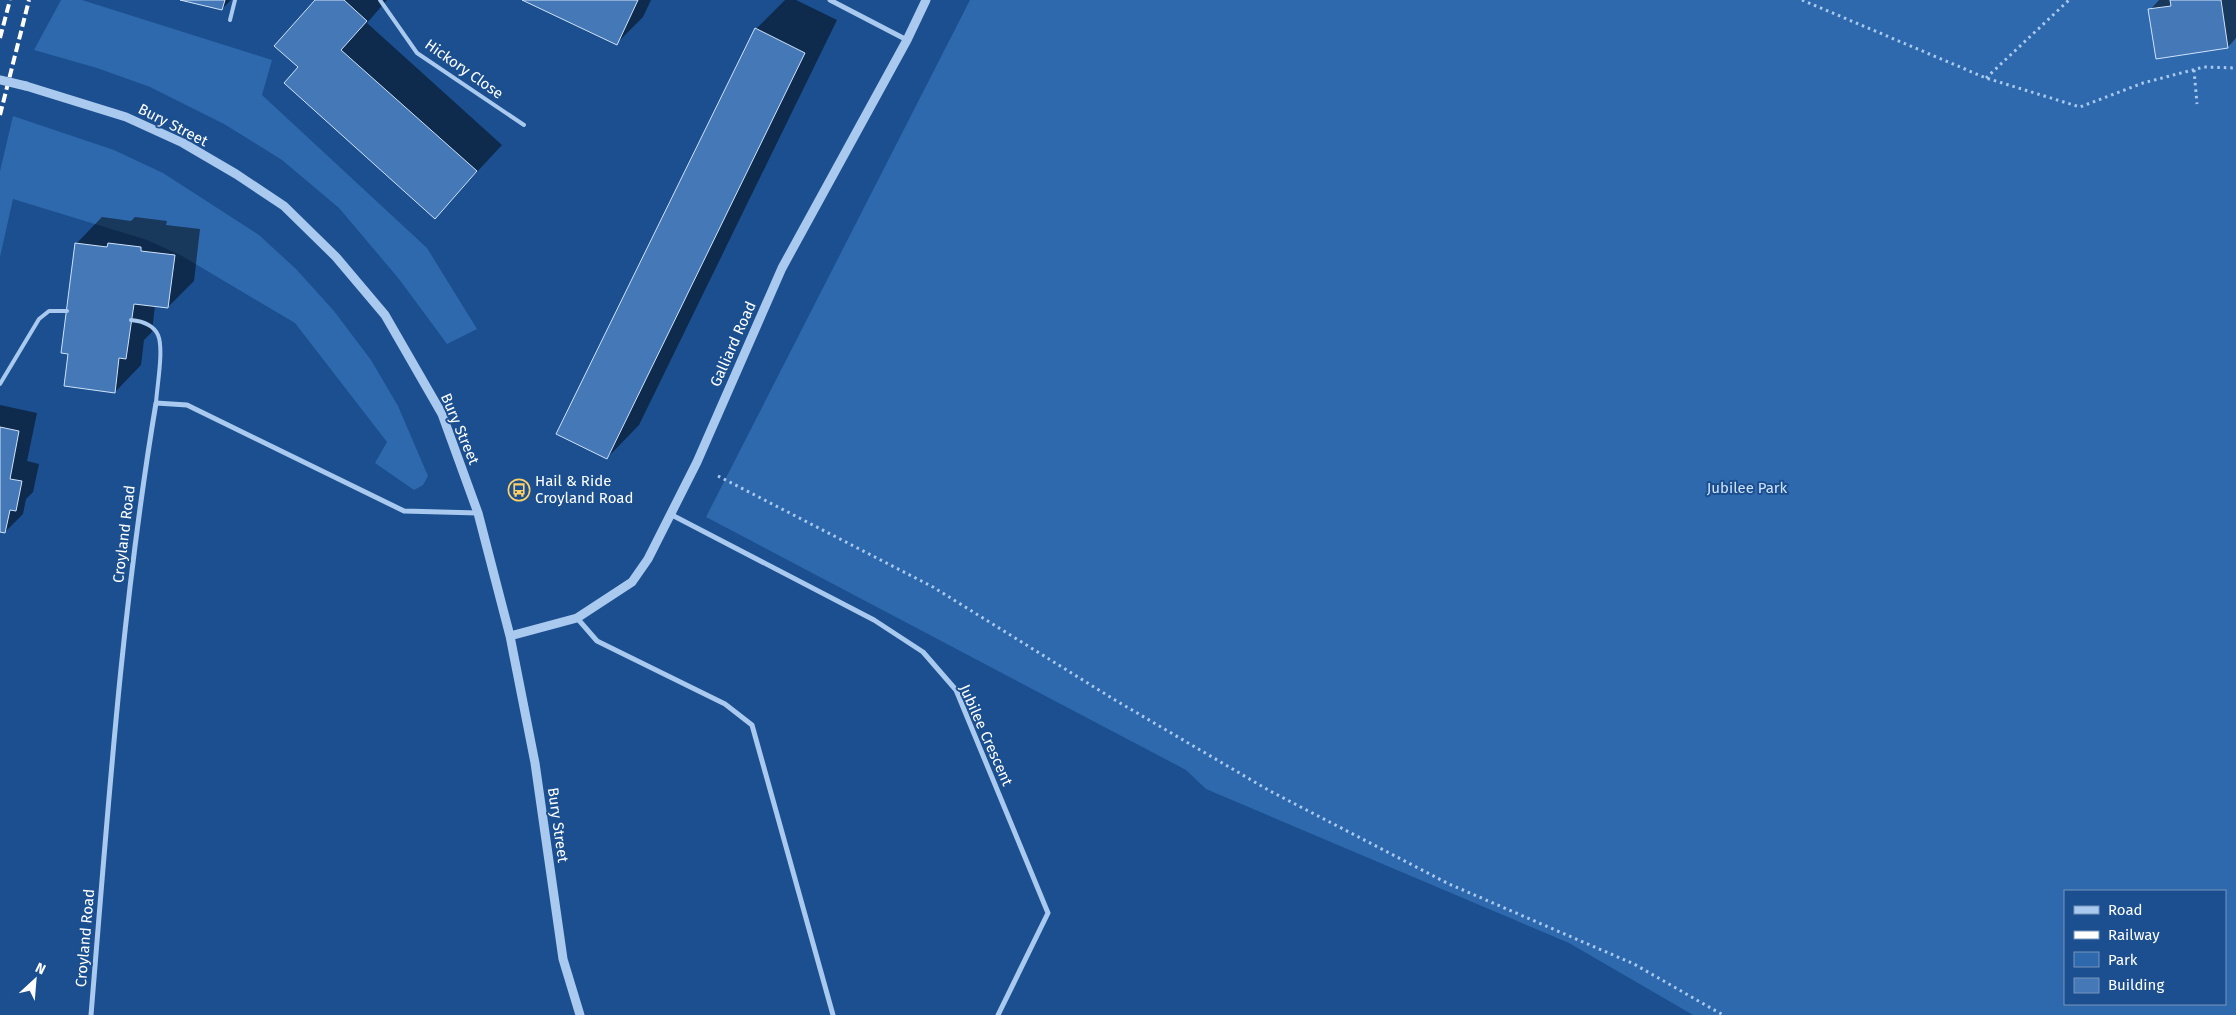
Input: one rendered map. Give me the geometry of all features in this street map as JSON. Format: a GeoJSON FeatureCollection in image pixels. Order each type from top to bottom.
{"type":"FeatureCollection","features":[{"type":"Feature","properties":{"kind":"street"},"geometry":{"type":"LineString","coordinates":[[830,0],[907,40]]}},
{"type":"Feature","properties":{"kind":"street","name":"Galliard Road"},"geometry":{"type":"LineString","coordinates":[[510,636],[577,618],[632,582],[648,559],[696,462],[782,268],[907,40],[926,0]]}},
{"type":"Feature","properties":{"kind":"street","name":"Bury Street"},"geometry":{"type":"LineString","coordinates":[[0,80],[76,100],[126,117],[174,139],[236,174],[284,206],[336,256],[385,315],[442,414],[478,513],[510,636],[535,763],[563,959],[580,1015]]}},
{"type":"Feature","properties":{"kind":"street"},"geometry":{"type":"LineString","coordinates":[[156,403],[187,405],[404,511],[478,513]]}},
{"type":"Feature","properties":{"kind":"street","name":"Croyland Road"},"geometry":{"type":"LineString","coordinates":[[91,1015],[120,672],[156,403]]}},
{"type":"Feature","properties":{"kind":"street","name":"Jubilee Crescent"},"geometry":{"type":"LineString","coordinates":[[670,514],[874,620],[923,652],[956,690],[1048,913],[998,1015]]}},
{"type":"Feature","properties":{"kind":"street"},"geometry":{"type":"LineString","coordinates":[[577,618],[597,641],[725,704],[752,726],[833,1015]]}},
{"type":"Feature","properties":{"kind":"lane"},"geometry":{"type":"LineString","coordinates":[[230,20],[235,0]]}},
{"type":"Feature","properties":{"kind":"lane","name":"Hickory Close"},"geometry":{"type":"LineString","coordinates":[[380,0],[417,53],[524,125]]}},
{"type":"Feature","properties":{"kind":"lane"},"geometry":{"type":"LineString","coordinates":[[0,384],[39,319],[49,311],[67,311]]}},
{"type":"Feature","properties":{"kind":"lane"},"geometry":{"type":"LineString","coordinates":[[131,320],[151,326],[158,335],[156,403]]}},
{"type":"Feature","properties":{"kind":"path"},"geometry":{"type":"LineString","coordinates":[[1802,0],[1986,78],[2080,107],[2143,83],[2204,67],[2236,68]]}},
{"type":"Feature","properties":{"kind":"path"},"geometry":{"type":"LineString","coordinates":[[1986,78],[2069,0]]}},
{"type":"Feature","properties":{"kind":"path"},"geometry":{"type":"LineString","coordinates":[[2194,70],[2197,104]]}},
{"type":"Feature","properties":{"kind":"path"},"geometry":{"type":"LineString","coordinates":[[696,462],[725,480],[933,587],[1115,700],[1270,791],[1448,884],[1634,964],[1723,1015]]}},
{"type":"Feature","properties":{"kind":"green space"},"geometry":{"type":"Polygon","coordinates":[[[61,0],[82,0],[272,60],[262,95],[427,248],[477,329],[447,344],[399,279],[339,208],[282,160],[224,124],[150,87],[97,68],[34,50],[61,0]]]}},
{"type":"Feature","properties":{"kind":"green space","name":"Jubilee Park"},"geometry":{"type":"Polygon","coordinates":[[[970,0],[2236,0],[2236,1015],[1693,1015],[1569,943],[1206,789],[1186,770],[706,517],[970,0]]]}},
{"type":"Feature","properties":{"kind":"green space"},"geometry":{"type":"Polygon","coordinates":[[[13,116],[114,150],[163,173],[259,235],[296,269],[334,311],[371,360],[398,406],[428,476],[423,485],[414,490],[375,463],[387,442],[295,323],[182,256],[147,240],[13,199],[0,257],[0,171],[13,116]]]}},
{"type":"Feature","properties":{"kind":"building"},"geometry":{"type":"Polygon","coordinates":[[[180,0],[225,0],[222,10],[180,0]]]}},
{"type":"Feature","properties":{"kind":"building"},"geometry":{"type":"Polygon","coordinates":[[[315,0],[344,0],[367,21],[341,50],[477,171],[435,219],[284,83],[298,67],[274,46],[315,0]]]}},
{"type":"Feature","properties":{"kind":"building"},"geometry":{"type":"Polygon","coordinates":[[[522,0],[638,0],[617,45],[522,0]]]}},
{"type":"Feature","properties":{"kind":"building"},"geometry":{"type":"Polygon","coordinates":[[[2170,0],[2221,0],[2228,48],[2156,59],[2148,9],[2171,6],[2170,0]]]}},
{"type":"Feature","properties":{"kind":"building"},"geometry":{"type":"Polygon","coordinates":[[[755,28],[805,53],[607,459],[556,434],[755,28]]]}},
{"type":"Feature","properties":{"kind":"building"},"geometry":{"type":"Polygon","coordinates":[[[75,243],[107,247],[108,243],[141,247],[141,251],[175,255],[168,308],[134,304],[126,359],[119,358],[115,393],[64,386],[68,354],[61,353],[75,243]]]}},
{"type":"Feature","properties":{"kind":"building"},"geometry":{"type":"Polygon","coordinates":[[[0,427],[19,431],[10,479],[22,481],[16,511],[10,510],[5,533],[0,532],[0,427]]]}},
{"type":"Feature","properties":{"kind":"railway"},"geometry":{"type":"LineString","coordinates":[[0,38],[10,0]]}},
{"type":"Feature","properties":{"kind":"railway"},"geometry":{"type":"LineString","coordinates":[[0,115],[29,0]]}},
{"type":"Feature","properties":{"kind":"place","name":"Hail & Ride Croyland Road"},"geometry":{"type":"Point","coordinates":[519,490]}}]}
